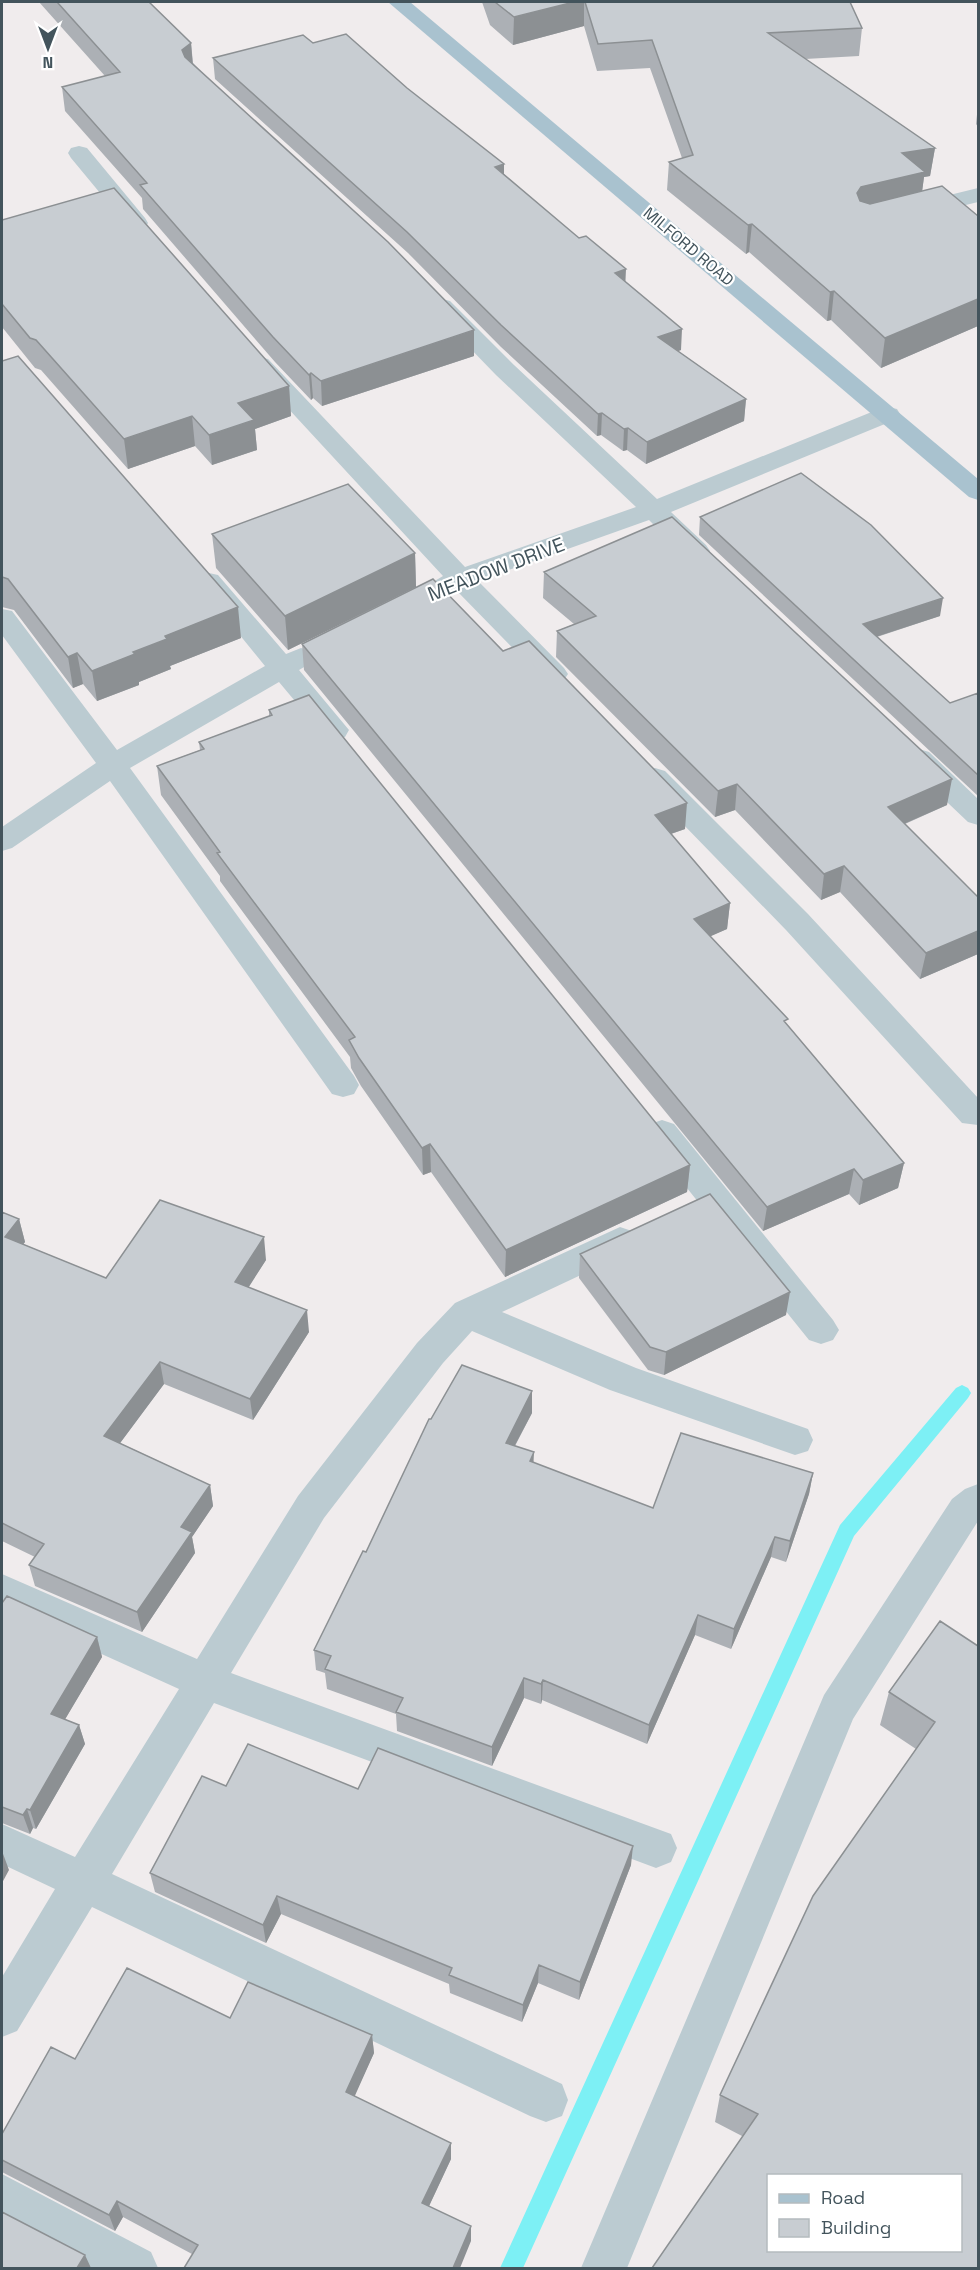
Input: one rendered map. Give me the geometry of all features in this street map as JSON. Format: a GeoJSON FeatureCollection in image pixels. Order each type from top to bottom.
{"type":"FeatureCollection","features":[{"type":"Feature","properties":{"kind":"main road","name":"MILFORD ROAD"},"geometry":{"type":"LineString","coordinates":[[398,2],[978,492]]}},
{"type":"Feature","properties":{"kind":"street"},"geometry":{"type":"LineString","coordinates":[[79,153],[154,243]]}},
{"type":"Feature","properties":{"kind":"street"},"geometry":{"type":"LineString","coordinates":[[899,215],[978,195]]}},
{"type":"Feature","properties":{"kind":"street"},"geometry":{"type":"LineString","coordinates":[[423,286],[505,370],[713,566]]}},
{"type":"Feature","properties":{"kind":"street"},"geometry":{"type":"LineString","coordinates":[[243,346],[460,579],[575,696]]}},
{"type":"Feature","properties":{"kind":"street","name":"MEADOW DRIVE"},"geometry":{"type":"LineString","coordinates":[[418,599],[460,579],[653,510],[888,414]]}},
{"type":"Feature","properties":{"kind":"street"},"geometry":{"type":"LineString","coordinates":[[191,560],[283,666],[350,749]]}},
{"type":"Feature","properties":{"kind":"street"},"geometry":{"type":"LineString","coordinates":[[2,617],[113,765],[343,1085]]}},
{"type":"Feature","properties":{"kind":"street"},"geometry":{"type":"LineString","coordinates":[[2,841],[113,765],[283,666],[324,645]]}},
{"type":"Feature","properties":{"kind":"street"},"geometry":{"type":"LineString","coordinates":[[901,743],[978,815]]}},
{"type":"Feature","properties":{"kind":"street"},"geometry":{"type":"LineString","coordinates":[[632,754],[797,922],[974,1114]]}},
{"type":"Feature","properties":{"kind":"street"},"geometry":{"type":"LineString","coordinates":[[648,1115],[821,1330]]}},
{"type":"Feature","properties":{"kind":"street"},"geometry":{"type":"LineString","coordinates":[[682,1212],[714,1197]]}},
{"type":"Feature","properties":{"kind":"street"},"geometry":{"type":"LineString","coordinates":[[2,2016],[311,1507],[430,1353],[467,1312],[650,1227]]}},
{"type":"Feature","properties":{"kind":"street"},"geometry":{"type":"LineString","coordinates":[[467,1312],[623,1379],[795,1440]]}},
{"type":"Feature","properties":{"kind":"street"},"geometry":{"type":"LineString","coordinates":[[604,2268],[838,1708],[965,1510],[978,1500]]}},
{"type":"Feature","properties":{"kind":"street"},"geometry":{"type":"LineString","coordinates":[[2,1591],[206,1682],[656,1848]]}},
{"type":"Feature","properties":{"kind":"street"},"geometry":{"type":"LineString","coordinates":[[2,1843],[546,2100]]}},
{"type":"Feature","properties":{"kind":"street"},"geometry":{"type":"LineString","coordinates":[[2,2197],[135,2268]]}},
{"type":"Feature","properties":{"kind":"building"},"geometry":{"type":"Polygon","coordinates":[[[57,2],[149,2],[191,43],[182,50],[185,57],[388,242],[474,330],[321,381],[311,373],[309,375],[140,185],[147,183],[62,87],[120,72],[57,2]]]}},
{"type":"Feature","properties":{"kind":"building"},"geometry":{"type":"Polygon","coordinates":[[[495,2],[574,2],[514,17],[495,2]]]}},
{"type":"Feature","properties":{"kind":"building"},"geometry":{"type":"Polygon","coordinates":[[[585,2],[850,2],[862,28],[768,33],[935,148],[902,153],[925,172],[861,187],[857,193],[860,201],[870,204],[942,186],[978,216],[978,299],[885,338],[834,291],[830,292],[752,224],[748,225],[669,162],[693,155],[652,40],[598,44],[585,2]]]}},
{"type":"Feature","properties":{"kind":"building"},"geometry":{"type":"Polygon","coordinates":[[[346,34],[407,88],[504,164],[495,167],[579,238],[586,236],[626,269],[615,273],[682,329],[658,337],[746,399],[647,442],[602,413],[598,414],[501,325],[407,232],[213,58],[303,35],[313,43],[346,34]]]}},
{"type":"Feature","properties":{"kind":"building"},"geometry":{"type":"Polygon","coordinates":[[[114,188],[289,386],[238,403],[254,420],[209,435],[192,416],[124,439],[36,340],[30,338],[2,304],[2,220],[114,188]]]}},
{"type":"Feature","properties":{"kind":"building"},"geometry":{"type":"Polygon","coordinates":[[[18,356],[238,607],[165,636],[167,639],[92,671],[77,653],[68,657],[8,579],[2,577],[2,361],[18,356]]]}},
{"type":"Feature","properties":{"kind":"building"},"geometry":{"type":"Polygon","coordinates":[[[801,473],[871,525],[943,598],[863,624],[950,703],[978,693],[978,775],[700,517],[801,473]]]}},
{"type":"Feature","properties":{"kind":"building"},"geometry":{"type":"Polygon","coordinates":[[[348,484],[415,553],[285,616],[212,534],[348,484]]]}},
{"type":"Feature","properties":{"kind":"building"},"geometry":{"type":"Polygon","coordinates":[[[672,517],[952,779],[888,807],[978,897],[978,931],[926,953],[844,866],[824,874],[737,784],[718,791],[557,631],[596,616],[544,572],[672,517]]]}},
{"type":"Feature","properties":{"kind":"building"},"geometry":{"type":"Polygon","coordinates":[[[433,579],[503,651],[529,641],[687,803],[655,815],[730,903],[694,919],[788,1019],[784,1021],[904,1163],[863,1180],[854,1169],[767,1207],[302,644],[433,579]]]}},
{"type":"Feature","properties":{"kind":"building"},"geometry":{"type":"Polygon","coordinates":[[[309,695],[690,1165],[506,1250],[430,1144],[422,1148],[359,1058],[349,1040],[355,1037],[217,853],[220,852],[157,766],[204,749],[199,742],[272,715],[269,710],[309,695]]]}},
{"type":"Feature","properties":{"kind":"building"},"geometry":{"type":"Polygon","coordinates":[[[710,1194],[790,1292],[666,1352],[650,1347],[580,1254],[710,1194]]]}},
{"type":"Feature","properties":{"kind":"building"},"geometry":{"type":"Polygon","coordinates":[[[160,1200],[264,1237],[235,1282],[307,1310],[250,1399],[160,1362],[104,1436],[210,1485],[181,1527],[192,1532],[137,1612],[29,1565],[44,1544],[2,1523],[2,1212],[19,1219],[5,1237],[106,1278],[160,1200]]]}},
{"type":"Feature","properties":{"kind":"building"},"geometry":{"type":"Polygon","coordinates":[[[462,1365],[532,1391],[506,1443],[534,1452],[530,1461],[653,1508],[681,1433],[813,1473],[790,1541],[775,1537],[734,1629],[698,1615],[649,1725],[543,1680],[541,1684],[524,1678],[492,1747],[396,1712],[403,1698],[325,1669],[331,1656],[314,1650],[363,1551],[366,1552],[429,1419],[462,1365]]]}},
{"type":"Feature","properties":{"kind":"building"},"geometry":{"type":"Polygon","coordinates":[[[7,1596],[97,1637],[51,1714],[79,1725],[30,1810],[27,1809],[23,1815],[2,1807],[2,1603],[7,1596]]]}},
{"type":"Feature","properties":{"kind":"building"},"geometry":{"type":"Polygon","coordinates":[[[940,1621],[978,1646],[978,2268],[652,2268],[758,2114],[720,2095],[813,1896],[935,1722],[889,1692],[940,1621]]]}},
{"type":"Feature","properties":{"kind":"building"},"geometry":{"type":"Polygon","coordinates":[[[248,1744],[358,1789],[378,1748],[633,1846],[580,1982],[539,1965],[523,2005],[449,1975],[452,1968],[277,1896],[263,1925],[150,1873],[202,1776],[226,1786],[248,1744]]]}},
{"type":"Feature","properties":{"kind":"building"},"geometry":{"type":"Polygon","coordinates":[[[127,1968],[230,2018],[248,1982],[372,2035],[346,2092],[451,2143],[422,2203],[471,2226],[453,2268],[184,2268],[198,2245],[117,2201],[109,2215],[2,2160],[2,2134],[51,2047],[75,2059],[127,1968]]]}},
{"type":"Feature","properties":{"kind":"building"},"geometry":{"type":"Polygon","coordinates":[[[2,2212],[85,2255],[77,2268],[2,2268],[2,2212]]]}},
{"type":"Feature","properties":{"kind":"waterway"},"geometry":{"type":"LineString","coordinates":[[511,2268],[847,1531],[962,1393]]}}]}
